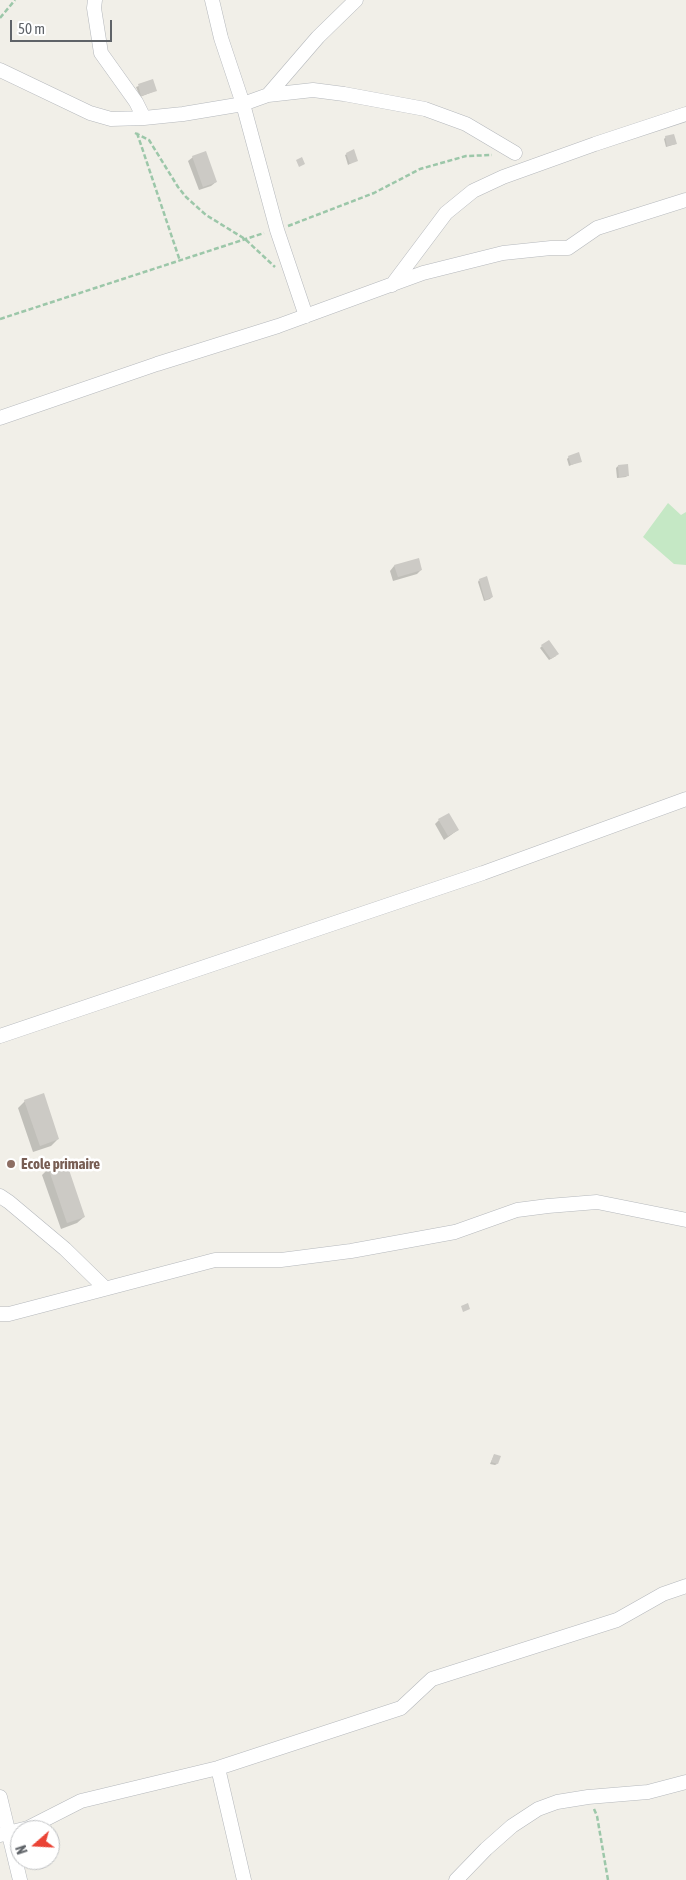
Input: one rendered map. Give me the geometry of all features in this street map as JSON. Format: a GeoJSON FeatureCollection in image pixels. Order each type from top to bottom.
{"type":"FeatureCollection","features":[{"type":"Feature","properties":{"kind":"street"},"geometry":{"type":"LineString","coordinates":[[94,0],[101,53],[136,102],[144,118]]}},
{"type":"Feature","properties":{"kind":"street"},"geometry":{"type":"LineString","coordinates":[[212,0],[221,38],[243,104],[277,230],[306,316]]}},
{"type":"Feature","properties":{"kind":"street"},"geometry":{"type":"LineString","coordinates":[[268,95],[318,37],[356,0]]}},
{"type":"Feature","properties":{"kind":"street"},"geometry":{"type":"LineString","coordinates":[[0,70],[90,113],[111,119],[144,118],[243,104],[268,95],[313,90],[344,94],[425,109],[466,124],[515,153]]}},
{"type":"Feature","properties":{"kind":"street"},"geometry":{"type":"LineString","coordinates":[[391,285],[446,213],[473,191],[503,177],[686,114]]}},
{"type":"Feature","properties":{"kind":"street"},"geometry":{"type":"LineString","coordinates":[[0,418],[156,364],[306,316],[423,273],[503,253],[568,248],[598,228],[686,200]]}},
{"type":"Feature","properties":{"kind":"street"},"geometry":{"type":"LineString","coordinates":[[0,1036],[483,873],[686,800]]}},
{"type":"Feature","properties":{"kind":"street"},"geometry":{"type":"LineString","coordinates":[[0,1196],[65,1249],[105,1288]]}},
{"type":"Feature","properties":{"kind":"street"},"geometry":{"type":"LineString","coordinates":[[0,1314],[9,1314],[215,1260],[281,1260],[351,1251],[455,1232],[517,1210],[597,1202],[686,1220]]}},
{"type":"Feature","properties":{"kind":"street"},"geometry":{"type":"LineString","coordinates":[[4,1834],[28,1828],[81,1801],[218,1768],[401,1708],[432,1679],[618,1620],[663,1594],[686,1586]]}},
{"type":"Feature","properties":{"kind":"street"},"geometry":{"type":"LineString","coordinates":[[218,1768],[244,1880]]}},
{"type":"Feature","properties":{"kind":"street"},"geometry":{"type":"LineString","coordinates":[[456,1880],[486,1849],[523,1818],[538,1809],[558,1802],[588,1797],[648,1792],[686,1782]]}},
{"type":"Feature","properties":{"kind":"street"},"geometry":{"type":"LineString","coordinates":[[0,1797],[4,1834],[20,1880]]}},
{"type":"Feature","properties":{"kind":"path"},"geometry":{"type":"LineString","coordinates":[[0,18],[14,0]]}},
{"type":"Feature","properties":{"kind":"path"},"geometry":{"type":"LineString","coordinates":[[144,118],[137,134],[180,261]]}},
{"type":"Feature","properties":{"kind":"path"},"geometry":{"type":"LineString","coordinates":[[131,131],[149,140],[178,187],[186,196],[206,214],[245,239],[296,286]]}},
{"type":"Feature","properties":{"kind":"path"},"geometry":{"type":"LineString","coordinates":[[0,318],[277,230],[374,193],[420,169],[466,156],[515,153]]}},
{"type":"Feature","properties":{"kind":"path"},"geometry":{"type":"LineString","coordinates":[[588,1797],[597,1816],[608,1880]]}},
{"type":"Feature","properties":{"kind":"green space"},"geometry":{"type":"Polygon","coordinates":[[[668,503],[681,515],[686,512],[686,565],[674,564],[643,537],[668,503]]]}},
{"type":"Feature","properties":{"kind":"building"},"geometry":{"type":"Polygon","coordinates":[[[153,79],[157,91],[141,96],[138,84],[153,79]]]}},
{"type":"Feature","properties":{"kind":"building"},"geometry":{"type":"Polygon","coordinates":[[[674,134],[677,144],[667,146],[665,136],[674,134]]]}},
{"type":"Feature","properties":{"kind":"building"},"geometry":{"type":"Polygon","coordinates":[[[354,149],[358,161],[350,164],[346,153],[354,149]]]}},
{"type":"Feature","properties":{"kind":"building"},"geometry":{"type":"Polygon","coordinates":[[[206,151],[217,182],[203,187],[192,156],[206,151]]]}},
{"type":"Feature","properties":{"kind":"building"},"geometry":{"type":"Polygon","coordinates":[[[302,157],[305,164],[299,167],[296,160],[302,157]]]}},
{"type":"Feature","properties":{"kind":"building"},"geometry":{"type":"Polygon","coordinates":[[[579,452],[582,462],[571,465],[568,456],[579,452]]]}},
{"type":"Feature","properties":{"kind":"building"},"geometry":{"type":"Polygon","coordinates":[[[628,464],[629,476],[619,477],[618,465],[628,464]]]}},
{"type":"Feature","properties":{"kind":"building"},"geometry":{"type":"Polygon","coordinates":[[[419,558],[422,570],[398,577],[394,565],[419,558]]]}},
{"type":"Feature","properties":{"kind":"building"},"geometry":{"type":"Polygon","coordinates":[[[487,576],[493,597],[485,600],[479,579],[487,576]]]}},
{"type":"Feature","properties":{"kind":"building"},"geometry":{"type":"Polygon","coordinates":[[[549,640],[559,654],[551,659],[541,645],[549,640]]]}},
{"type":"Feature","properties":{"kind":"building"},"geometry":{"type":"Polygon","coordinates":[[[449,813],[459,830],[448,836],[438,819],[449,813]]]}},
{"type":"Feature","properties":{"kind":"building"},"geometry":{"type":"Polygon","coordinates":[[[44,1093],[59,1139],[40,1146],[24,1100],[44,1093]]]}},
{"type":"Feature","properties":{"kind":"building"},"geometry":{"type":"Polygon","coordinates":[[[66,1161],[85,1217],[67,1223],[48,1167],[66,1161]]]}},
{"type":"Feature","properties":{"kind":"building"},"geometry":{"type":"Polygon","coordinates":[[[468,1303],[470,1309],[463,1312],[461,1306],[468,1303]]]}},
{"type":"Feature","properties":{"kind":"building"},"geometry":{"type":"Polygon","coordinates":[[[494,1454],[501,1456],[498,1464],[491,1462],[494,1454]]]}},
{"type":"Feature","properties":{"kind":"place","name":"Ecole primaire"},"geometry":{"type":"Point","coordinates":[11,1164]}}]}
